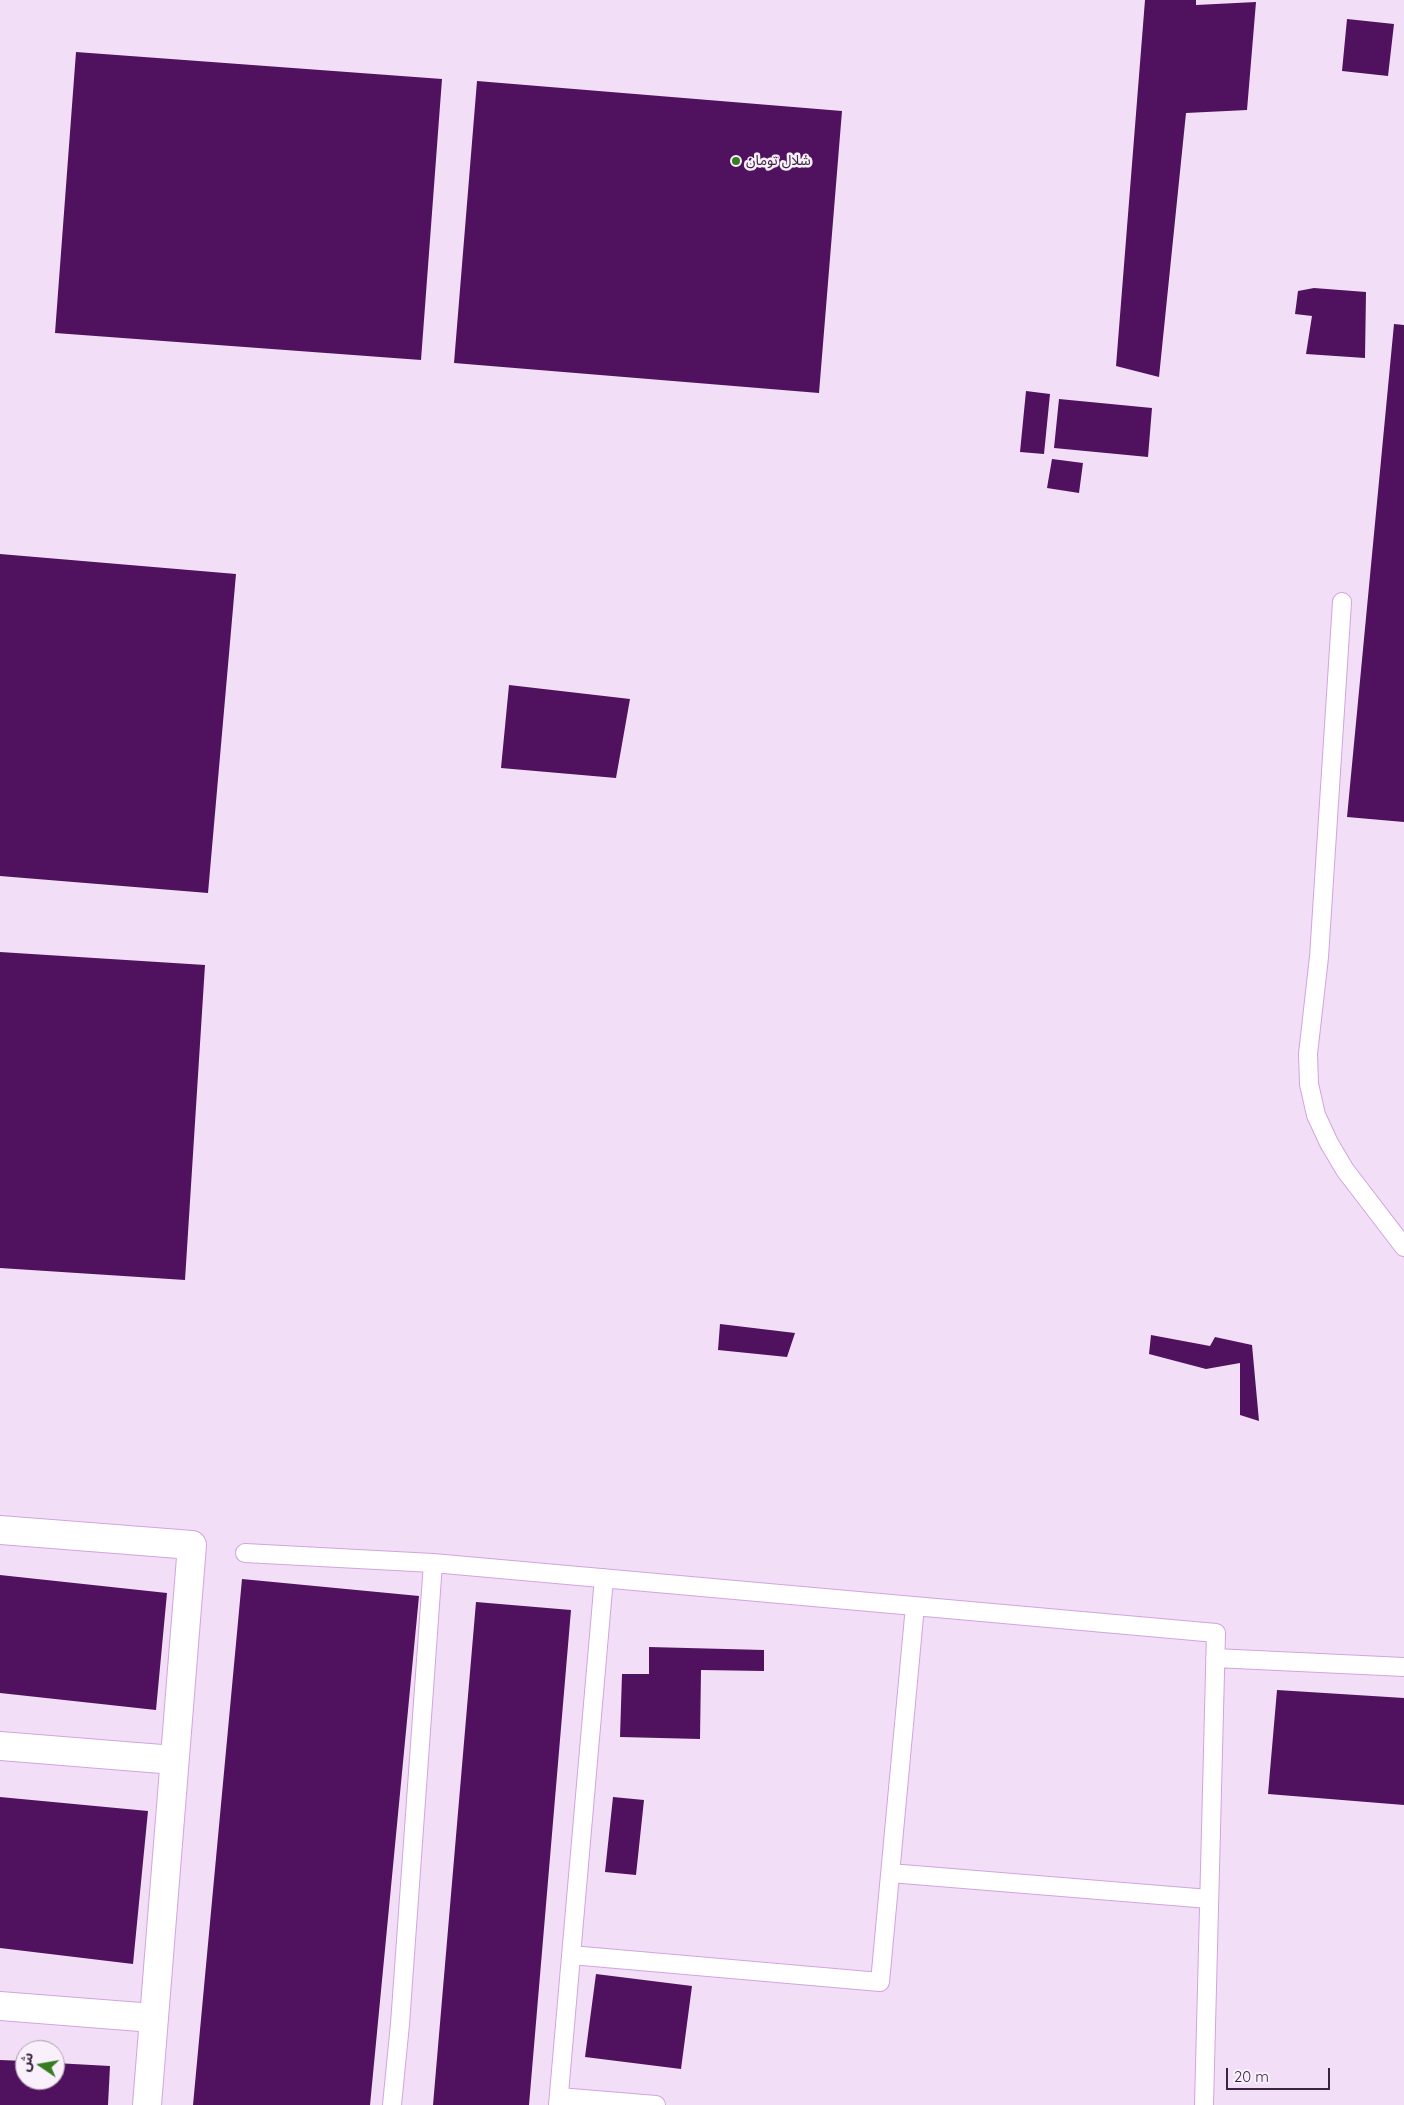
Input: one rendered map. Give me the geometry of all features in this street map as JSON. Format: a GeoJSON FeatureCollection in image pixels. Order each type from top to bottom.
{"type":"FeatureCollection","features":[{"type":"Feature","properties":{"kind":"street"},"geometry":{"type":"LineString","coordinates":[[0,1530],[192,1545],[147,2105]]}},
{"type":"Feature","properties":{"kind":"street"},"geometry":{"type":"LineString","coordinates":[[0,1746],[174,1760]]}},
{"type":"Feature","properties":{"kind":"street"},"geometry":{"type":"LineString","coordinates":[[0,2006],[153,2018]]}},
{"type":"Feature","properties":{"kind":"lane"},"geometry":{"type":"LineString","coordinates":[[1342,602],[1319,957],[1308,1054],[1309,1084],[1316,1115],[1329,1143],[1345,1170],[1404,1247]]}},
{"type":"Feature","properties":{"kind":"lane"},"geometry":{"type":"LineString","coordinates":[[245,1553],[433,1563],[1216,1633],[1204,2105]]}},
{"type":"Feature","properties":{"kind":"lane"},"geometry":{"type":"LineString","coordinates":[[392,2105],[400,2024],[433,1563]]}},
{"type":"Feature","properties":{"kind":"lane"},"geometry":{"type":"LineString","coordinates":[[604,1578],[558,2101],[656,2105]]}},
{"type":"Feature","properties":{"kind":"lane"},"geometry":{"type":"LineString","coordinates":[[571,1955],[880,1982],[914,1606]]}},
{"type":"Feature","properties":{"kind":"lane"},"geometry":{"type":"LineString","coordinates":[[1214,1658],[1404,1667]]}},
{"type":"Feature","properties":{"kind":"lane"},"geometry":{"type":"LineString","coordinates":[[890,1873],[1209,1899]]}},
{"type":"Feature","properties":{"kind":"building"},"geometry":{"type":"Polygon","coordinates":[[[1145,0],[1196,0],[1196,5],[1256,2],[1247,110],[1186,113],[1159,377],[1116,366],[1145,0]]]}},
{"type":"Feature","properties":{"kind":"building"},"geometry":{"type":"Polygon","coordinates":[[[1347,19],[1394,24],[1388,76],[1342,71],[1347,19]]]}},
{"type":"Feature","properties":{"kind":"building"},"geometry":{"type":"Polygon","coordinates":[[[76,52],[442,79],[421,360],[55,333],[76,52]]]}},
{"type":"Feature","properties":{"kind":"building"},"geometry":{"type":"Polygon","coordinates":[[[477,81],[842,111],[819,393],[454,363],[477,81]]]}},
{"type":"Feature","properties":{"kind":"building"},"geometry":{"type":"Polygon","coordinates":[[[1314,288],[1366,292],[1365,358],[1306,354],[1312,316],[1295,314],[1298,291],[1314,288]]]}},
{"type":"Feature","properties":{"kind":"building"},"geometry":{"type":"Polygon","coordinates":[[[1394,324],[1404,325],[1404,822],[1347,817],[1394,324]]]}},
{"type":"Feature","properties":{"kind":"building"},"geometry":{"type":"Polygon","coordinates":[[[1026,391],[1050,394],[1044,454],[1020,452],[1026,391]]]}},
{"type":"Feature","properties":{"kind":"building"},"geometry":{"type":"Polygon","coordinates":[[[1059,399],[1152,408],[1148,457],[1054,448],[1059,399]]]}},
{"type":"Feature","properties":{"kind":"building"},"geometry":{"type":"Polygon","coordinates":[[[1052,459],[1083,463],[1079,493],[1047,488],[1052,459]]]}},
{"type":"Feature","properties":{"kind":"building"},"geometry":{"type":"Polygon","coordinates":[[[0,554],[236,574],[208,893],[0,876],[0,554]]]}},
{"type":"Feature","properties":{"kind":"building"},"geometry":{"type":"Polygon","coordinates":[[[509,685],[630,699],[616,778],[501,768],[509,685]]]}},
{"type":"Feature","properties":{"kind":"building"},"geometry":{"type":"Polygon","coordinates":[[[0,952],[205,965],[185,1280],[0,1268],[0,952]]]}},
{"type":"Feature","properties":{"kind":"building"},"geometry":{"type":"Polygon","coordinates":[[[720,1324],[795,1333],[787,1357],[718,1350],[720,1324]]]}},
{"type":"Feature","properties":{"kind":"building"},"geometry":{"type":"Polygon","coordinates":[[[1151,1335],[1210,1346],[1215,1337],[1252,1345],[1259,1421],[1240,1415],[1240,1363],[1206,1369],[1149,1354],[1151,1335]]]}},
{"type":"Feature","properties":{"kind":"building"},"geometry":{"type":"Polygon","coordinates":[[[0,1575],[167,1593],[156,1710],[0,1693],[0,1575]]]}},
{"type":"Feature","properties":{"kind":"building"},"geometry":{"type":"Polygon","coordinates":[[[242,1579],[419,1596],[370,2105],[193,2105],[242,1579]]]}},
{"type":"Feature","properties":{"kind":"building"},"geometry":{"type":"Polygon","coordinates":[[[476,1602],[571,1610],[529,2105],[433,2105],[476,1602]]]}},
{"type":"Feature","properties":{"kind":"building"},"geometry":{"type":"Polygon","coordinates":[[[649,1647],[764,1650],[764,1671],[701,1670],[700,1739],[620,1737],[622,1674],[649,1674],[649,1647]]]}},
{"type":"Feature","properties":{"kind":"building"},"geometry":{"type":"Polygon","coordinates":[[[1277,1690],[1404,1698],[1404,1805],[1268,1794],[1277,1690]]]}},
{"type":"Feature","properties":{"kind":"building"},"geometry":{"type":"Polygon","coordinates":[[[0,1797],[148,1811],[133,1964],[0,1948],[0,1797]]]}},
{"type":"Feature","properties":{"kind":"building"},"geometry":{"type":"Polygon","coordinates":[[[613,1797],[644,1800],[636,1875],[605,1872],[613,1797]]]}},
{"type":"Feature","properties":{"kind":"building"},"geometry":{"type":"Polygon","coordinates":[[[596,1974],[692,1986],[681,2069],[585,2057],[596,1974]]]}},
{"type":"Feature","properties":{"kind":"building"},"geometry":{"type":"Polygon","coordinates":[[[0,2060],[15,2061],[15,2090],[65,2090],[65,2064],[110,2066],[108,2105],[0,2105],[0,2060]]]}},
{"type":"Feature","properties":{"kind":"place","name":"شلال تومان"},"geometry":{"type":"Point","coordinates":[736,161]}}]}
